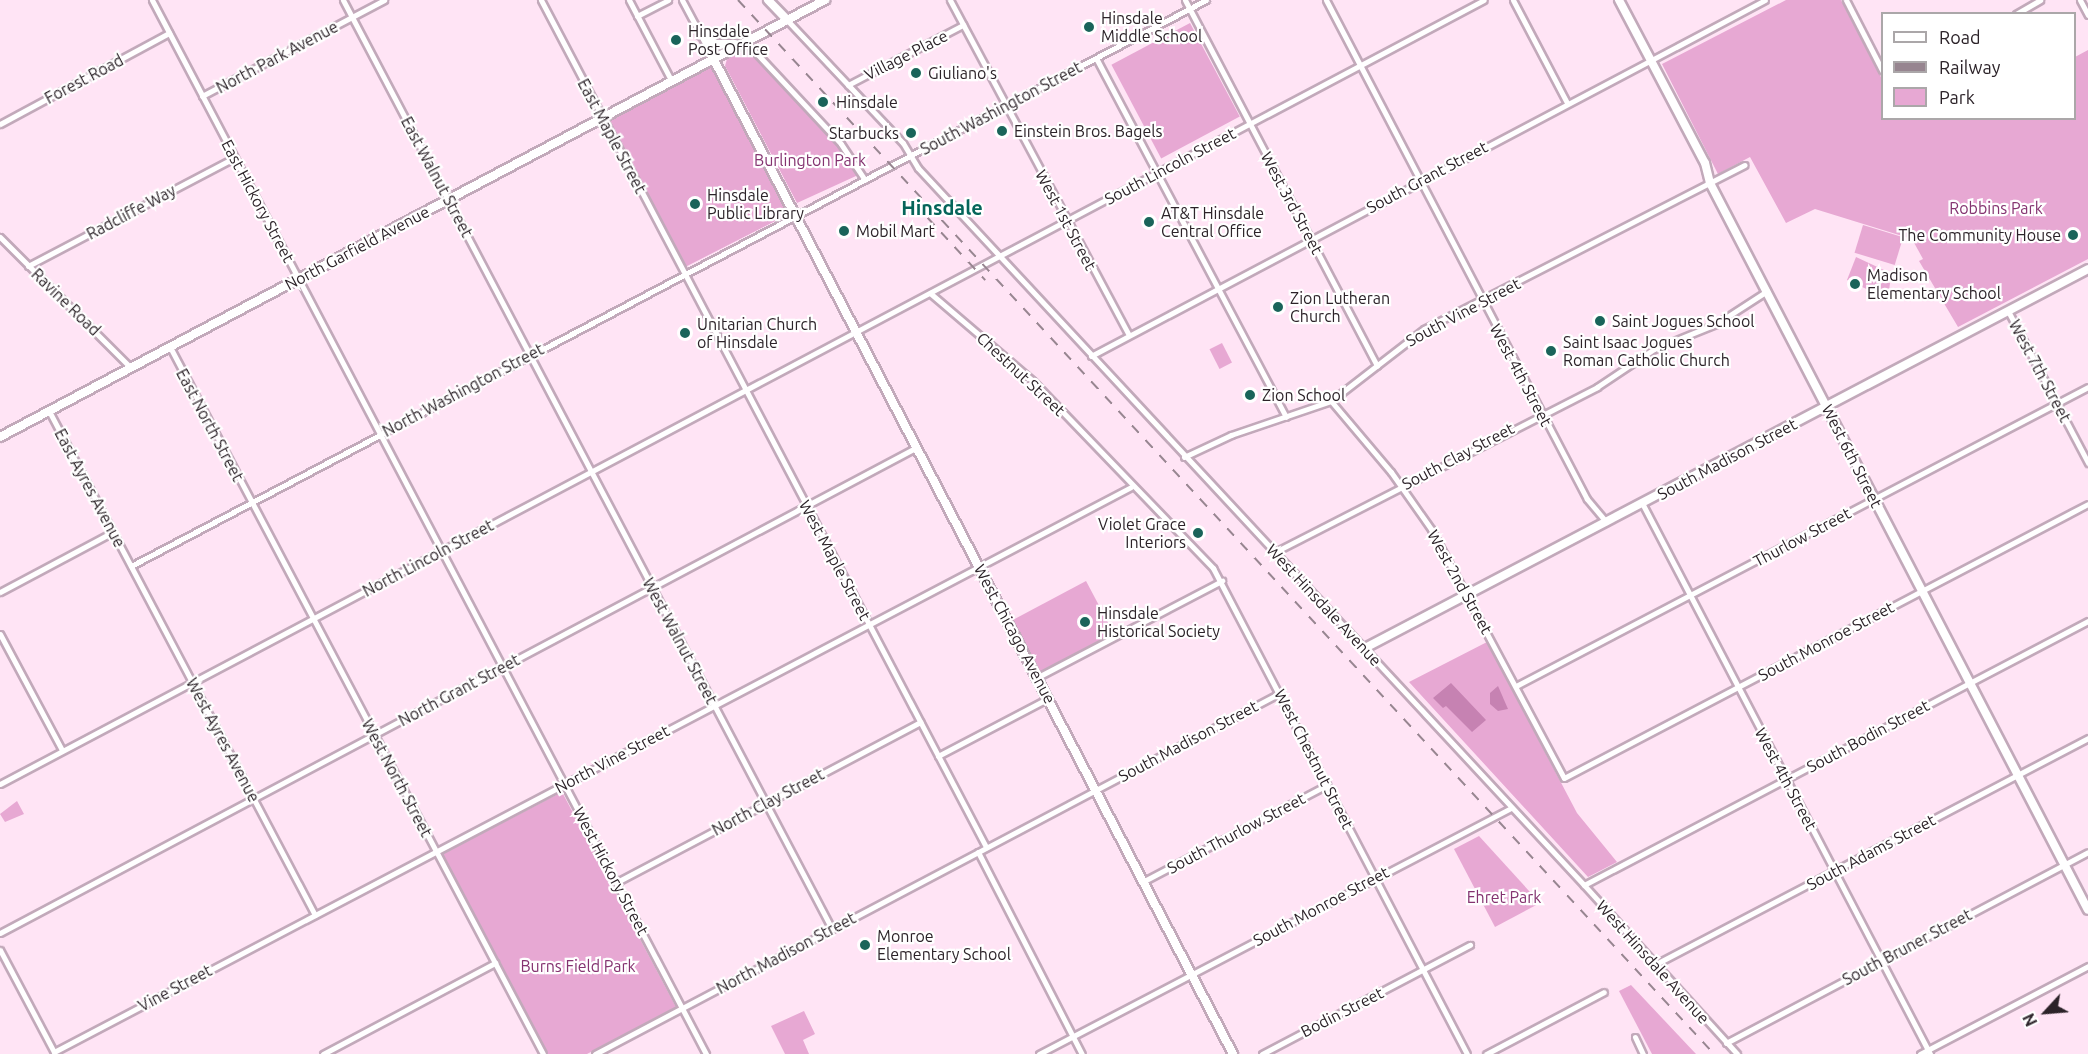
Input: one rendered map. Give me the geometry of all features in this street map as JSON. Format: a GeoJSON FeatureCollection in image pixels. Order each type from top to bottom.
{"type":"FeatureCollection","features":[{"type":"Feature","properties":{"kind":"main road"},"geometry":{"type":"LineString","coordinates":[[768,0],[787,20]]}},
{"type":"Feature","properties":{"kind":"main road","name":"North Garfield Avenue"},"geometry":{"type":"LineString","coordinates":[[0,437],[825,0]]}},
{"type":"Feature","properties":{"kind":"main road","name":"West 6th Street"},"geometry":{"type":"LineString","coordinates":[[1619,0],[1705,163],[1710,183],[2088,910]]}},
{"type":"Feature","properties":{"kind":"main road"},"geometry":{"type":"LineString","coordinates":[[700,34],[720,45],[746,42]]}},
{"type":"Feature","properties":{"kind":"main road","name":"West Chicago Avenue"},"geometry":{"type":"LineString","coordinates":[[713,58],[1233,1054]]}},
{"type":"Feature","properties":{"kind":"main road","name":"South Madison Street"},"geometry":{"type":"LineString","coordinates":[[1365,648],[2088,269]]}},
{"type":"Feature","properties":{"kind":"street","name":"East Hickory Street"},"geometry":{"type":"LineString","coordinates":[[152,0],[380,434]]}},
{"type":"Feature","properties":{"kind":"street","name":"East Walnut Street"},"geometry":{"type":"LineString","coordinates":[[344,0],[530,354]]}},
{"type":"Feature","properties":{"kind":"street","name":"North Park Avenue"},"geometry":{"type":"LineString","coordinates":[[202,96],[384,0]]}},
{"type":"Feature","properties":{"kind":"street","name":"East Maple Street"},"geometry":{"type":"LineString","coordinates":[[541,0],[684,272]]}},
{"type":"Feature","properties":{"kind":"street"},"geometry":{"type":"LineString","coordinates":[[629,0],[671,80]]}},
{"type":"Feature","properties":{"kind":"street"},"geometry":{"type":"LineString","coordinates":[[637,16],[668,0]]}},
{"type":"Feature","properties":{"kind":"street"},"geometry":{"type":"LineString","coordinates":[[682,0],[713,58]]}},
{"type":"Feature","properties":{"kind":"street","name":"West 1st Street"},"geometry":{"type":"LineString","coordinates":[[950,0],[1128,334]]}},
{"type":"Feature","properties":{"kind":"street","name":"West 3rd Street"},"geometry":{"type":"LineString","coordinates":[[1185,0],[1377,366]]}},
{"type":"Feature","properties":{"kind":"street","name":"South Washington Street"},"geometry":{"type":"LineString","coordinates":[[795,216],[1206,0]]}},
{"type":"Feature","properties":{"kind":"street","name":"West 4th Street"},"geometry":{"type":"LineString","coordinates":[[1326,0],[1587,499],[1606,522]]}},
{"type":"Feature","properties":{"kind":"street","name":"South Lincoln Street"},"geometry":{"type":"LineString","coordinates":[[856,332],[1484,0]]}},
{"type":"Feature","properties":{"kind":"street"},"geometry":{"type":"LineString","coordinates":[[1513,0],[1567,103]]}},
{"type":"Feature","properties":{"kind":"street","name":"South Grant Street"},"geometry":{"type":"LineString","coordinates":[[1091,356],[1128,334],[1765,0]]}},
{"type":"Feature","properties":{"kind":"street"},"geometry":{"type":"LineString","coordinates":[[1846,0],[1881,68]]}},
{"type":"Feature","properties":{"kind":"street"},"geometry":{"type":"LineString","coordinates":[[2019,12],[2040,0]]}},
{"type":"Feature","properties":{"kind":"street"},"geometry":{"type":"LineString","coordinates":[[2080,0],[2088,15]]}},
{"type":"Feature","properties":{"kind":"street","name":"West Hinsdale Avenue"},"geometry":{"type":"LineString","coordinates":[[787,20],[848,85],[999,256],[1184,457],[1365,648],[1737,1054]]}},
{"type":"Feature","properties":{"kind":"street","name":"Village Place"},"geometry":{"type":"LineString","coordinates":[[848,85],[963,26]]}},
{"type":"Feature","properties":{"kind":"street","name":"Forest Road"},"geometry":{"type":"LineString","coordinates":[[0,124],[169,33]]}},
{"type":"Feature","properties":{"kind":"street"},"geometry":{"type":"LineString","coordinates":[[746,42],[841,144],[865,180]]}},
{"type":"Feature","properties":{"kind":"street"},"geometry":{"type":"LineString","coordinates":[[1096,58],[1286,417]]}},
{"type":"Feature","properties":{"kind":"street","name":"Radcliffe Way"},"geometry":{"type":"LineString","coordinates":[[28,266],[234,158]]}},
{"type":"Feature","properties":{"kind":"street","name":"South Vine Street"},"geometry":{"type":"LineString","coordinates":[[1184,457],[1231,435],[1331,401],[1424,328],[1744,165]]}},
{"type":"Feature","properties":{"kind":"street","name":"North Washington Street"},"geometry":{"type":"LineString","coordinates":[[131,566],[684,272],[795,216]]}},
{"type":"Feature","properties":{"kind":"street","name":"Ravine Road"},"geometry":{"type":"LineString","coordinates":[[0,237],[131,368]]}},
{"type":"Feature","properties":{"kind":"street","name":"West Maple Street"},"geometry":{"type":"LineString","coordinates":[[684,272],[986,848]]}},
{"type":"Feature","properties":{"kind":"street","name":"South Clay Street"},"geometry":{"type":"LineString","coordinates":[[1275,552],[1541,412],[1598,387],[1654,350],[1716,324],[1767,291]]}},
{"type":"Feature","properties":{"kind":"street","name":"Chestnut Street"},"geometry":{"type":"LineString","coordinates":[[930,293],[1033,381],[1131,487]]}},
{"type":"Feature","properties":{"kind":"street","name":"West 7th Street"},"geometry":{"type":"LineString","coordinates":[[2008,311],[2088,464]]}},
{"type":"Feature","properties":{"kind":"street","name":"North Lincoln Street"},"geometry":{"type":"LineString","coordinates":[[0,784],[856,332]]}},
{"type":"Feature","properties":{"kind":"street","name":"East North Street"},"geometry":{"type":"LineString","coordinates":[[170,347],[251,502]]}},
{"type":"Feature","properties":{"kind":"street","name":"West Walnut Street"},"geometry":{"type":"LineString","coordinates":[[530,354],[831,927]]}},
{"type":"Feature","properties":{"kind":"street","name":"Thurlow Street"},"geometry":{"type":"LineString","coordinates":[[1516,686],[2088,387]]}},
{"type":"Feature","properties":{"kind":"street","name":"West 2nd Street"},"geometry":{"type":"LineString","coordinates":[[1331,401],[1401,486],[1467,595],[1564,778]]}},
{"type":"Feature","properties":{"kind":"street","name":"East Ayres Avenue"},"geometry":{"type":"LineString","coordinates":[[49,411],[131,566]]}},
{"type":"Feature","properties":{"kind":"street","name":"West Hickory Street"},"geometry":{"type":"LineString","coordinates":[[380,434],[706,1054]]}},
{"type":"Feature","properties":{"kind":"street","name":"North Grant Street"},"geometry":{"type":"LineString","coordinates":[[0,933],[917,447]]}},
{"type":"Feature","properties":{"kind":"street"},"geometry":{"type":"LineString","coordinates":[[979,566],[1131,487]]}},
{"type":"Feature","properties":{"kind":"street","name":"West Chestnut Street"},"geometry":{"type":"LineString","coordinates":[[1131,487],[1222,581],[1467,1054]]}},
{"type":"Feature","properties":{"kind":"street","name":"West North Street"},"geometry":{"type":"LineString","coordinates":[[251,502],[543,1054]]}},
{"type":"Feature","properties":{"kind":"street","name":"West 4th Street"},"geometry":{"type":"LineString","coordinates":[[1642,503],[1929,1052]]}},
{"type":"Feature","properties":{"kind":"street","name":"South Monroe Street"},"geometry":{"type":"LineString","coordinates":[[1564,778],[2088,504]]}},
{"type":"Feature","properties":{"kind":"street"},"geometry":{"type":"LineString","coordinates":[[0,592],[113,532]]}},
{"type":"Feature","properties":{"kind":"street","name":"West Ayres Avenue"},"geometry":{"type":"LineString","coordinates":[[131,566],[315,915]]}},
{"type":"Feature","properties":{"kind":"street","name":"North Vine Street"},"geometry":{"type":"LineString","coordinates":[[244,952],[979,566]]}},
{"type":"Feature","properties":{"kind":"street"},"geometry":{"type":"LineString","coordinates":[[1038,677],[1222,581]]}},
{"type":"Feature","properties":{"kind":"street","name":"South Bodin Street"},"geometry":{"type":"LineString","coordinates":[[1584,885],[2088,621]]}},
{"type":"Feature","properties":{"kind":"street"},"geometry":{"type":"LineString","coordinates":[[0,634],[62,750]]}},
{"type":"Feature","properties":{"kind":"street","name":"South Madison Street"},"geometry":{"type":"LineString","coordinates":[[1096,789],[1280,693]]}},
{"type":"Feature","properties":{"kind":"street"},"geometry":{"type":"LineString","coordinates":[[938,756],[1049,698]]}},
{"type":"Feature","properties":{"kind":"street","name":"North Clay Street"},"geometry":{"type":"LineString","coordinates":[[617,882],[920,722]]}},
{"type":"Feature","properties":{"kind":"street","name":"South Adams Street"},"geometry":{"type":"LineString","coordinates":[[1654,965],[2088,738]]}},
{"type":"Feature","properties":{"kind":"street","name":"South Thurlow Street"},"geometry":{"type":"LineString","coordinates":[[1144,881],[1327,786]]}},
{"type":"Feature","properties":{"kind":"street"},"geometry":{"type":"LineString","coordinates":[[986,848],[1096,789]]}},
{"type":"Feature","properties":{"kind":"street","name":"South Monroe Street"},"geometry":{"type":"LineString","coordinates":[[1039,1054],[1511,808]]}},
{"type":"Feature","properties":{"kind":"street","name":"North Madison Street"},"geometry":{"type":"LineString","coordinates":[[595,1054],[831,927],[986,848]]}},
{"type":"Feature","properties":{"kind":"street"},"geometry":{"type":"LineString","coordinates":[[978,852],[1082,1054]]}},
{"type":"Feature","properties":{"kind":"street","name":"South Bruner Street"},"geometry":{"type":"LineString","coordinates":[[1726,1043],[2088,852]]}},
{"type":"Feature","properties":{"kind":"street","name":"Bodin Street"},"geometry":{"type":"LineString","coordinates":[[1262,1054],[1470,945]]}},
{"type":"Feature","properties":{"kind":"street"},"geometry":{"type":"LineString","coordinates":[[0,950],[52,1053]]}},
{"type":"Feature","properties":{"kind":"street","name":"Vine Street"},"geometry":{"type":"LineString","coordinates":[[52,1053],[244,952]]}},
{"type":"Feature","properties":{"kind":"street"},"geometry":{"type":"LineString","coordinates":[[323,1054],[495,963]]}},
{"type":"Feature","properties":{"kind":"street"},"geometry":{"type":"LineString","coordinates":[[1920,1054],[1929,1052],[2088,966]]}},
{"type":"Feature","properties":{"kind":"street"},"geometry":{"type":"LineString","coordinates":[[1486,1054],[1604,992]]}},
{"type":"Feature","properties":{"kind":"street"},"geometry":{"type":"LineString","coordinates":[[1635,1037],[1643,1054]]}},
{"type":"Feature","properties":{"kind":"green space","name":"Robbins Park"},"geometry":{"type":"Polygon","coordinates":[[[1786,0],[1841,0],[1881,77],[1881,120],[2076,120],[2076,56],[2088,50],[2088,259],[1958,327],[1919,261],[1923,259],[1912,239],[1815,209],[1786,223],[1750,157],[1718,174],[1662,64],[1786,0]]]}},
{"type":"Feature","properties":{"kind":"green space"},"geometry":{"type":"Polygon","coordinates":[[[1190,23],[1240,117],[1161,158],[1111,65],[1190,23]]]}},
{"type":"Feature","properties":{"kind":"green space","name":"Burlington Park"},"geometry":{"type":"Polygon","coordinates":[[[749,48],[835,140],[857,171],[856,176],[797,203],[725,66],[727,59],[749,48]]]}},
{"type":"Feature","properties":{"kind":"green space"},"geometry":{"type":"Polygon","coordinates":[[[714,66],[789,214],[684,267],[609,120],[714,66]]]}},
{"type":"Feature","properties":{"kind":"green space"},"geometry":{"type":"Polygon","coordinates":[[[1863,225],[1903,237],[1895,265],[1855,253],[1863,225]]]}},
{"type":"Feature","properties":{"kind":"green space"},"geometry":{"type":"Polygon","coordinates":[[[1856,257],[1886,271],[1890,283],[1888,299],[1847,280],[1856,257]]]}},
{"type":"Feature","properties":{"kind":"green space"},"geometry":{"type":"Polygon","coordinates":[[[1222,343],[1232,363],[1220,369],[1210,349],[1222,343]]]}},
{"type":"Feature","properties":{"kind":"green space"},"geometry":{"type":"Polygon","coordinates":[[[1086,581],[1114,634],[1040,673],[1012,620],[1086,581]]]}},
{"type":"Feature","properties":{"kind":"green space"},"geometry":{"type":"Polygon","coordinates":[[[1487,642],[1577,813],[1617,862],[1588,877],[1409,682],[1487,642]]]}},
{"type":"Feature","properties":{"kind":"green space","name":"Burns Field Park"},"geometry":{"type":"Polygon","coordinates":[[[562,792],[676,1007],[587,1054],[547,1054],[442,854],[562,792]]]}},
{"type":"Feature","properties":{"kind":"green space"},"geometry":{"type":"Polygon","coordinates":[[[17,801],[24,814],[5,822],[0,814],[17,801]]]}},
{"type":"Feature","properties":{"kind":"green space","name":"Ehret Park"},"geometry":{"type":"Polygon","coordinates":[[[1479,836],[1540,903],[1495,927],[1454,849],[1479,836]]]}},
{"type":"Feature","properties":{"kind":"green space"},"geometry":{"type":"Polygon","coordinates":[[[1631,985],[1696,1054],[1652,1054],[1619,991],[1631,985]]]}},
{"type":"Feature","properties":{"kind":"green space"},"geometry":{"type":"Polygon","coordinates":[[[804,1011],[815,1034],[803,1040],[809,1054],[785,1054],[771,1026],[804,1011]]]}},
{"type":"Feature","properties":{"kind":"shaded area"},"geometry":{"type":"Polygon","coordinates":[[[1451,683],[1486,720],[1472,732],[1446,706],[1443,708],[1433,698],[1451,683]]]}},
{"type":"Feature","properties":{"kind":"shaded area"},"geometry":{"type":"Polygon","coordinates":[[[1498,686],[1508,709],[1498,711],[1490,704],[1490,693],[1498,686]]]}},
{"type":"Feature","properties":{"kind":"railway"},"geometry":{"type":"LineString","coordinates":[[738,0],[1714,1054]]}},
{"type":"Feature","properties":{"kind":"railway"},"geometry":{"type":"LineString","coordinates":[[914,203],[985,280]]}},
{"type":"Feature","properties":{"kind":"place","name":"Hinsdale Middle School"},"geometry":{"type":"Point","coordinates":[1089,27]}},
{"type":"Feature","properties":{"kind":"place","name":"Hinsdale Post Office"},"geometry":{"type":"Point","coordinates":[676,40]}},
{"type":"Feature","properties":{"kind":"place","name":"Giuliano's"},"geometry":{"type":"Point","coordinates":[916,73]}},
{"type":"Feature","properties":{"kind":"place","name":"Hinsdale"},"geometry":{"type":"Point","coordinates":[823,102]}},
{"type":"Feature","properties":{"kind":"place","name":"Einstein Bros. Bagels"},"geometry":{"type":"Point","coordinates":[1002,131]}},
{"type":"Feature","properties":{"kind":"place","name":"Starbucks"},"geometry":{"type":"Point","coordinates":[911,133]}},
{"type":"Feature","properties":{"kind":"place","name":"Hinsdale Public Library"},"geometry":{"type":"Point","coordinates":[695,204]}},
{"type":"Feature","properties":{"kind":"place","name":"AT&T Hinsdale Central Office"},"geometry":{"type":"Point","coordinates":[1149,222]}},
{"type":"Feature","properties":{"kind":"place","name":"Mobil Mart"},"geometry":{"type":"Point","coordinates":[844,231]}},
{"type":"Feature","properties":{"kind":"place","name":"The Community House"},"geometry":{"type":"Point","coordinates":[2073,235]}},
{"type":"Feature","properties":{"kind":"place","name":"Madison Elementary School"},"geometry":{"type":"Point","coordinates":[1855,284]}},
{"type":"Feature","properties":{"kind":"place","name":"Zion Lutheran Church"},"geometry":{"type":"Point","coordinates":[1278,307]}},
{"type":"Feature","properties":{"kind":"place","name":"Saint Jogues School"},"geometry":{"type":"Point","coordinates":[1600,321]}},
{"type":"Feature","properties":{"kind":"place","name":"Unitarian Church of Hinsdale"},"geometry":{"type":"Point","coordinates":[685,333]}},
{"type":"Feature","properties":{"kind":"place","name":"Saint Isaac Jogues Roman Catholic Church"},"geometry":{"type":"Point","coordinates":[1551,351]}},
{"type":"Feature","properties":{"kind":"place","name":"Zion School"},"geometry":{"type":"Point","coordinates":[1250,395]}},
{"type":"Feature","properties":{"kind":"place","name":"Violet Grace Interiors"},"geometry":{"type":"Point","coordinates":[1198,533]}},
{"type":"Feature","properties":{"kind":"place","name":"Hinsdale Historical Society"},"geometry":{"type":"Point","coordinates":[1085,622]}},
{"type":"Feature","properties":{"kind":"place","name":"Monroe Elementary School"},"geometry":{"type":"Point","coordinates":[865,945]}},
{"type":"Feature","properties":{"kind":"district","name":"Hinsdale"},"geometry":{"type":"Point","coordinates":[942,207]}}]}
